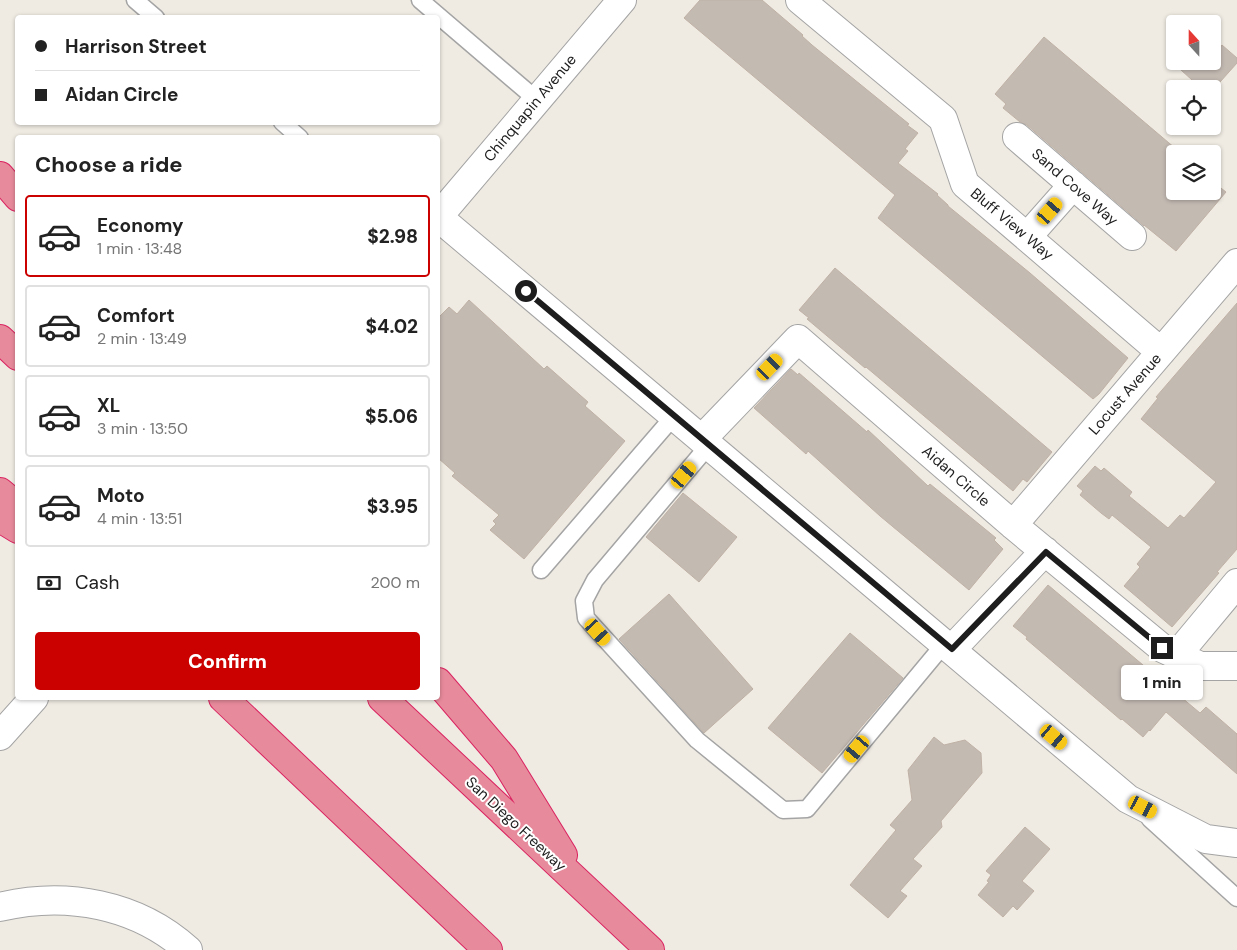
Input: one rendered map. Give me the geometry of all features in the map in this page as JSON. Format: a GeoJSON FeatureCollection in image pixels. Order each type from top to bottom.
{"type":"FeatureCollection","features":[{"type":"Feature","properties":{"kind":"highway"},"geometry":{"type":"LineString","coordinates":[[0,176],[15,194]]}},
{"type":"Feature","properties":{"kind":"highway"},"geometry":{"type":"LineString","coordinates":[[0,340],[15,353]]}},
{"type":"Feature","properties":{"kind":"highway"},"geometry":{"type":"LineString","coordinates":[[0,492],[15,504]]}},
{"type":"Feature","properties":{"kind":"highway"},"geometry":{"type":"LineString","coordinates":[[0,518],[15,527]]}},
{"type":"Feature","properties":{"kind":"highway"},"geometry":{"type":"LineString","coordinates":[[440,684],[504,759],[582,886]]}},
{"type":"Feature","properties":{"kind":"highway"},"geometry":{"type":"LineString","coordinates":[[225,700],[488,950]]}},
{"type":"Feature","properties":{"kind":"highway","name":"San Diego Freeway"},"geometry":{"type":"LineString","coordinates":[[384,700],[650,950]]}},
{"type":"Feature","properties":{"kind":"street","name":"Chinquapin Avenue"},"geometry":{"type":"LineString","coordinates":[[440,215],[622,0]]}},
{"type":"Feature","properties":{"kind":"street","name":"Bluff View Way"},"geometry":{"type":"LineString","coordinates":[[800,0],[943,119],[965,184],[1161,352]]}},
{"type":"Feature","properties":{"kind":"street","name":"Sand Cove Way"},"geometry":{"type":"LineString","coordinates":[[1017,137],[1132,236]]}},
{"type":"Feature","properties":{"kind":"street"},"geometry":{"type":"LineString","coordinates":[[1027,237],[1073,185]]}},
{"type":"Feature","properties":{"kind":"street"},"geometry":{"type":"LineString","coordinates":[[440,219],[1128,799],[1206,838],[1237,843]]}},
{"type":"Feature","properties":{"kind":"street","name":"Locust Avenue"},"geometry":{"type":"LineString","coordinates":[[1013,525],[1237,263]]}},
{"type":"Feature","properties":{"kind":"street","name":"Aidan Circle"},"geometry":{"type":"LineString","coordinates":[[705,442],[798,339],[1013,525],[1162,648],[1200,666],[1237,666]]}},
{"type":"Feature","properties":{"kind":"street"},"geometry":{"type":"LineString","coordinates":[[948,646],[1046,552]]}},
{"type":"Feature","properties":{"kind":"street"},"geometry":{"type":"LineString","coordinates":[[1177,655],[1237,583]]}},
{"type":"Feature","properties":{"kind":"street"},"geometry":{"type":"LineString","coordinates":[[4,723],[32,700]]}},
{"type":"Feature","properties":{"kind":"street"},"geometry":{"type":"LineString","coordinates":[[0,907],[21,902],[58,899],[95,904],[141,918],[177,940],[188,950]]}},
{"type":"Feature","properties":{"kind":"lane"},"geometry":{"type":"LineString","coordinates":[[135,0],[152,15]]}},
{"type":"Feature","properties":{"kind":"lane"},"geometry":{"type":"LineString","coordinates":[[420,0],[438,15]]}},
{"type":"Feature","properties":{"kind":"lane"},"geometry":{"type":"LineString","coordinates":[[440,17],[537,100]]}},
{"type":"Feature","properties":{"kind":"lane"},"geometry":{"type":"LineString","coordinates":[[285,125],[297,135]]}},
{"type":"Feature","properties":{"kind":"lane"},"geometry":{"type":"LineString","coordinates":[[541,570],[674,416]]}},
{"type":"Feature","properties":{"kind":"lane"},"geometry":{"type":"LineString","coordinates":[[705,442],[595,580],[584,601],[586,618],[697,740],[783,810],[807,809],[948,646]]}},
{"type":"Feature","properties":{"kind":"lane"},"geometry":{"type":"LineString","coordinates":[[1128,799],[1237,898]]}},
{"type":"Feature","properties":{"kind":"building"},"geometry":{"type":"Polygon","coordinates":[[[700,0],[762,0],[812,45],[909,124],[907,125],[918,133],[905,149],[908,151],[898,163],[938,194],[948,206],[1030,273],[1128,358],[1099,394],[1093,399],[878,218],[895,195],[684,18],[700,0]]]}},
{"type":"Feature","properties":{"kind":"building"},"geometry":{"type":"Polygon","coordinates":[[[1044,37],[1171,145],[1166,145],[1166,200],[1219,200],[1176,251],[1144,226],[1027,125],[1020,122],[1003,108],[1006,104],[995,94],[1044,37]]]}},
{"type":"Feature","properties":{"kind":"building"},"geometry":{"type":"Polygon","coordinates":[[[1222,45],[1237,58],[1237,63],[1221,81],[1192,80],[1181,70],[1221,70],[1222,45]]]}},
{"type":"Feature","properties":{"kind":"building"},"geometry":{"type":"Polygon","coordinates":[[[1221,188],[1226,192],[1221,198],[1221,188]]]}},
{"type":"Feature","properties":{"kind":"building"},"geometry":{"type":"Polygon","coordinates":[[[835,268],[1052,452],[1027,482],[1023,479],[1013,491],[807,319],[809,318],[799,310],[835,268]]]}},
{"type":"Feature","properties":{"kind":"building"},"geometry":{"type":"Polygon","coordinates":[[[469,300],[544,369],[547,366],[588,402],[585,406],[625,441],[524,559],[490,530],[496,524],[493,521],[499,515],[452,476],[455,473],[440,460],[440,316],[449,307],[457,314],[469,300]]]}},
{"type":"Feature","properties":{"kind":"building"},"geometry":{"type":"Polygon","coordinates":[[[1237,303],[1237,549],[1217,572],[1219,573],[1172,627],[1124,586],[1140,567],[1137,564],[1151,547],[1112,515],[1109,519],[1101,513],[1080,495],[1083,491],[1077,486],[1095,466],[1101,471],[1104,468],[1132,492],[1129,496],[1168,528],[1180,515],[1184,518],[1216,482],[1141,419],[1158,398],[1156,397],[1237,303]]]}},
{"type":"Feature","properties":{"kind":"building"},"geometry":{"type":"Polygon","coordinates":[[[791,369],[798,375],[799,373],[867,432],[868,430],[928,486],[930,484],[996,538],[994,540],[1003,549],[969,590],[880,516],[808,451],[806,454],[754,408],[791,369]]]}},
{"type":"Feature","properties":{"kind":"building"},"geometry":{"type":"Polygon","coordinates":[[[683,493],[737,537],[699,582],[646,537],[683,493]]]}},
{"type":"Feature","properties":{"kind":"building"},"geometry":{"type":"Polygon","coordinates":[[[1048,585],[1200,713],[1206,707],[1237,734],[1237,774],[1166,712],[1143,737],[1013,626],[1048,585]]]}},
{"type":"Feature","properties":{"kind":"building"},"geometry":{"type":"Polygon","coordinates":[[[669,594],[753,689],[704,733],[619,639],[669,594]]]}},
{"type":"Feature","properties":{"kind":"building"},"geometry":{"type":"Polygon","coordinates":[[[850,633],[903,678],[822,773],[768,728],[850,633]]]}},
{"type":"Feature","properties":{"kind":"building"},"geometry":{"type":"Polygon","coordinates":[[[934,737],[944,745],[965,740],[981,753],[982,773],[941,821],[942,827],[913,859],[922,866],[900,891],[907,896],[888,918],[850,885],[896,830],[890,825],[912,800],[908,770],[934,737]]]}},
{"type":"Feature","properties":{"kind":"building"},"geometry":{"type":"Polygon","coordinates":[[[1025,827],[1050,849],[1022,881],[1034,891],[1017,910],[1013,906],[1003,917],[978,895],[989,882],[987,881],[991,875],[986,871],[1025,827]]]}},
{"type":"Feature","properties":{"kind":"route"},"geometry":{"type":"LineString","coordinates":[[526,291],[952,649],[1046,552],[1162,648]]}}]}
